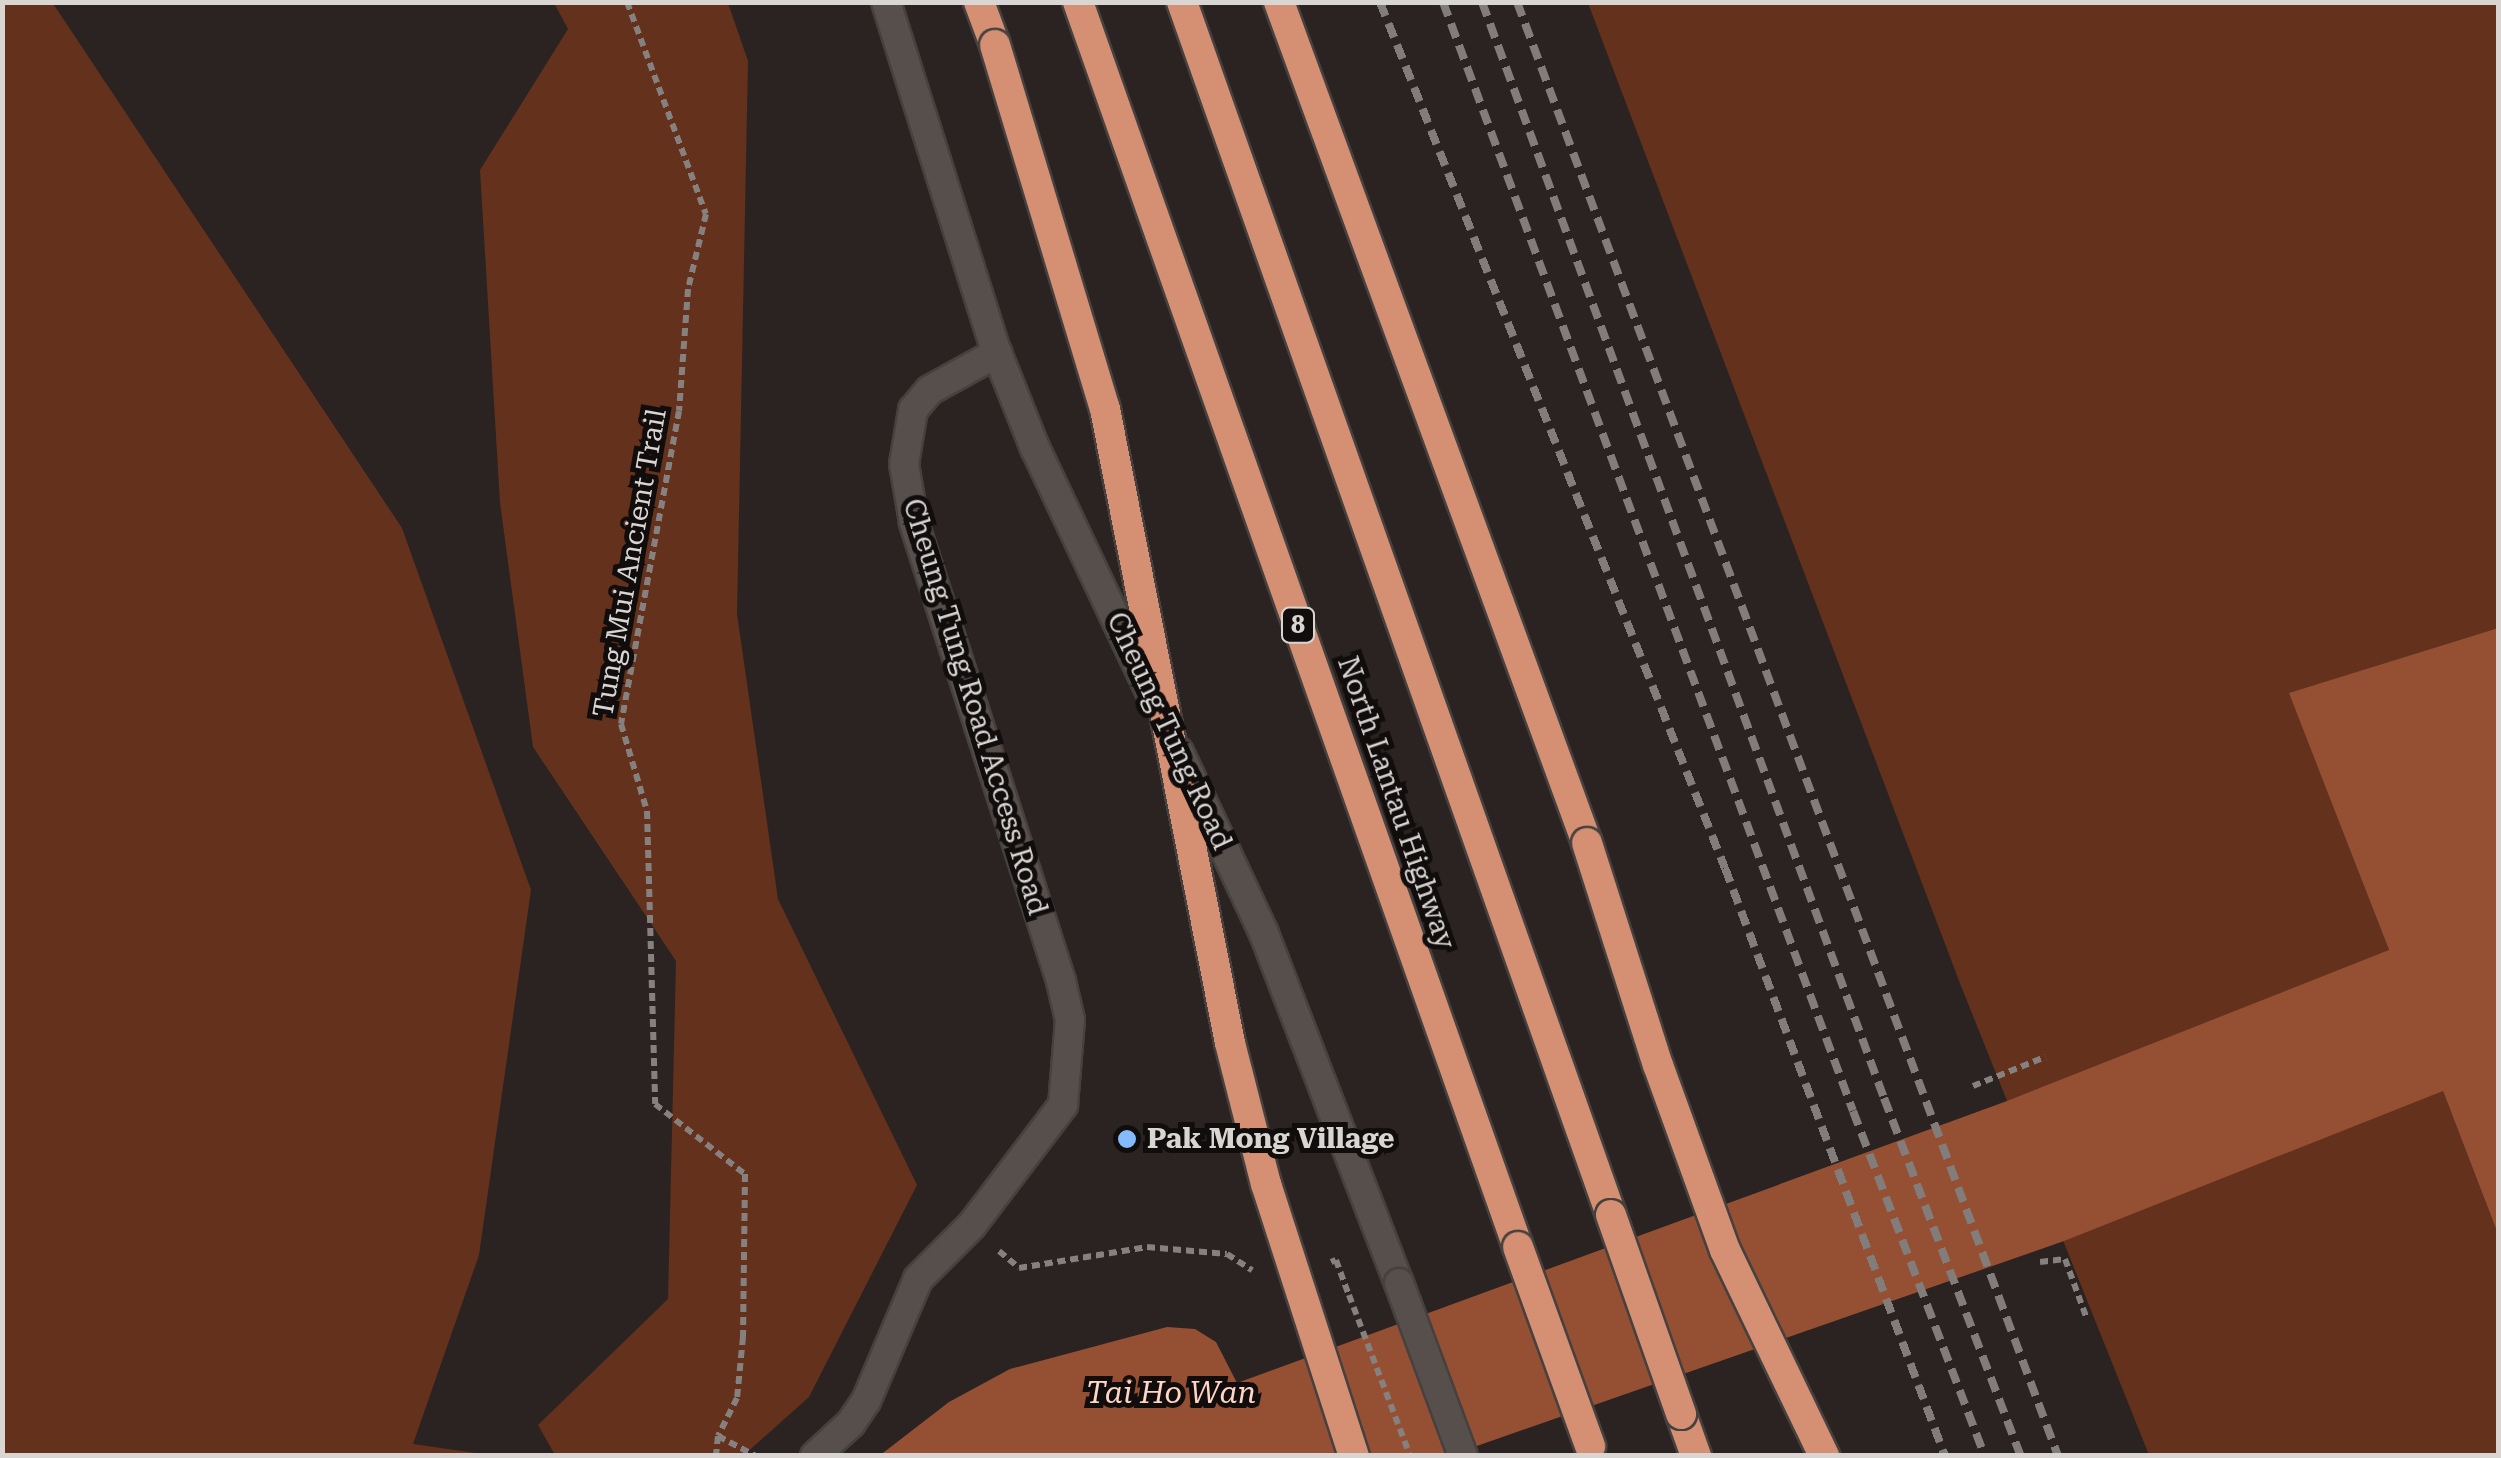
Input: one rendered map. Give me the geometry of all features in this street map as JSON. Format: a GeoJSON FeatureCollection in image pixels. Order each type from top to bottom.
{"type":"FeatureCollection","features":[{"type":"Feature","properties":{"kind":"highway"},"geometry":{"type":"LineString","coordinates":[[979,2],[1106,408],[1154,637],[1200,894],[1257,1149],[1305,1314],[1354,1456]]}},
{"type":"Feature","properties":{"kind":"highway","name":"North Lantau Highway"},"geometry":{"type":"LineString","coordinates":[[1078,2],[1592,1451]]}},
{"type":"Feature","properties":{"kind":"highway"},"geometry":{"type":"LineString","coordinates":[[1182,2],[1696,1456]]}},
{"type":"Feature","properties":{"kind":"highway"},"geometry":{"type":"LineString","coordinates":[[1279,2],[1586,843],[1658,1065],[1726,1250],[1760,1331],[1824,1456]]}},
{"type":"Feature","properties":{"kind":"main road","name":"Cheung Tung Road"},"geometry":{"type":"LineString","coordinates":[[886,2],[997,353],[1035,448],[1262,931],[1463,1456]]}},
{"type":"Feature","properties":{"kind":"main road","name":"Cheung Tung Road Access Road"},"geometry":{"type":"LineString","coordinates":[[815,1456],[851,1424],[866,1402],[918,1279],[972,1226],[1063,1105],[1070,1020],[1061,980],[914,522],[904,464],[905,435],[913,410],[930,390],[997,353]]}},
{"type":"Feature","properties":{"kind":"path","name":"Tung Mui Ancient Trail"},"geometry":{"type":"LineString","coordinates":[[627,2],[706,214],[688,289],[679,411],[621,724],[647,810],[655,1104],[745,1174],[742,1352],[737,1398],[718,1436],[716,1456]]}},
{"type":"Feature","properties":{"kind":"path"},"geometry":{"type":"LineString","coordinates":[[1972,1086],[2045,1057]]}},
{"type":"Feature","properties":{"kind":"path"},"geometry":{"type":"LineString","coordinates":[[1000,1254],[1018,1268],[1146,1247],[1227,1254],[1257,1273]]}},
{"type":"Feature","properties":{"kind":"path"},"geometry":{"type":"LineString","coordinates":[[2040,1262],[2065,1259],[2087,1319]]}},
{"type":"Feature","properties":{"kind":"path"},"geometry":{"type":"LineString","coordinates":[[1336,1260],[1410,1456]]}},
{"type":"Feature","properties":{"kind":"path"},"geometry":{"type":"LineString","coordinates":[[718,1436],[756,1456]]}},
{"type":"Feature","properties":{"kind":"shaded area"},"geometry":{"type":"Polygon","coordinates":[[[52,2],[402,528],[531,890],[479,1255],[413,1444],[490,1455],[3,1455],[2,3],[52,2]]]}},
{"type":"Feature","properties":{"kind":"shaded area"},"geometry":{"type":"Polygon","coordinates":[[[554,3],[728,3],[748,61],[737,614],[778,899],[917,1185],[809,1397],[744,1455],[555,1455],[538,1425],[668,1299],[676,961],[533,747],[500,503],[480,170],[568,29],[554,3]]]}},
{"type":"Feature","properties":{"kind":"shaded area"},"geometry":{"type":"Polygon","coordinates":[[[1588,3],[2498,3],[2498,628],[2290,693],[2498,1234],[2498,1455],[2149,1455],[1961,986],[1588,3]]]}},
{"type":"Feature","properties":{"kind":"water","name":"Tai Ho Wan"},"geometry":{"type":"Polygon","coordinates":[[[2498,628],[2498,1234],[2443,1091],[2064,1241],[1451,1455],[879,1456],[949,1402],[1010,1369],[1167,1327],[1195,1329],[1216,1342],[1237,1383],[2007,1101],[2389,950],[2289,693],[2498,628]]]}},
{"type":"Feature","properties":{"kind":"railway"},"geometry":{"type":"LineString","coordinates":[[1380,2],[1725,868],[1945,1456]]}},
{"type":"Feature","properties":{"kind":"railway"},"geometry":{"type":"LineString","coordinates":[[1443,2],[1853,1111],[1985,1456]]}},
{"type":"Feature","properties":{"kind":"railway"},"geometry":{"type":"LineString","coordinates":[[1482,2],[1884,1098],[2021,1456]]}},
{"type":"Feature","properties":{"kind":"railway"},"geometry":{"type":"LineString","coordinates":[[1517,2],[2058,1456]]}},
{"type":"Feature","properties":{"kind":"place","name":"Pak Mong Village"},"geometry":{"type":"Point","coordinates":[1127,1139]}}]}
